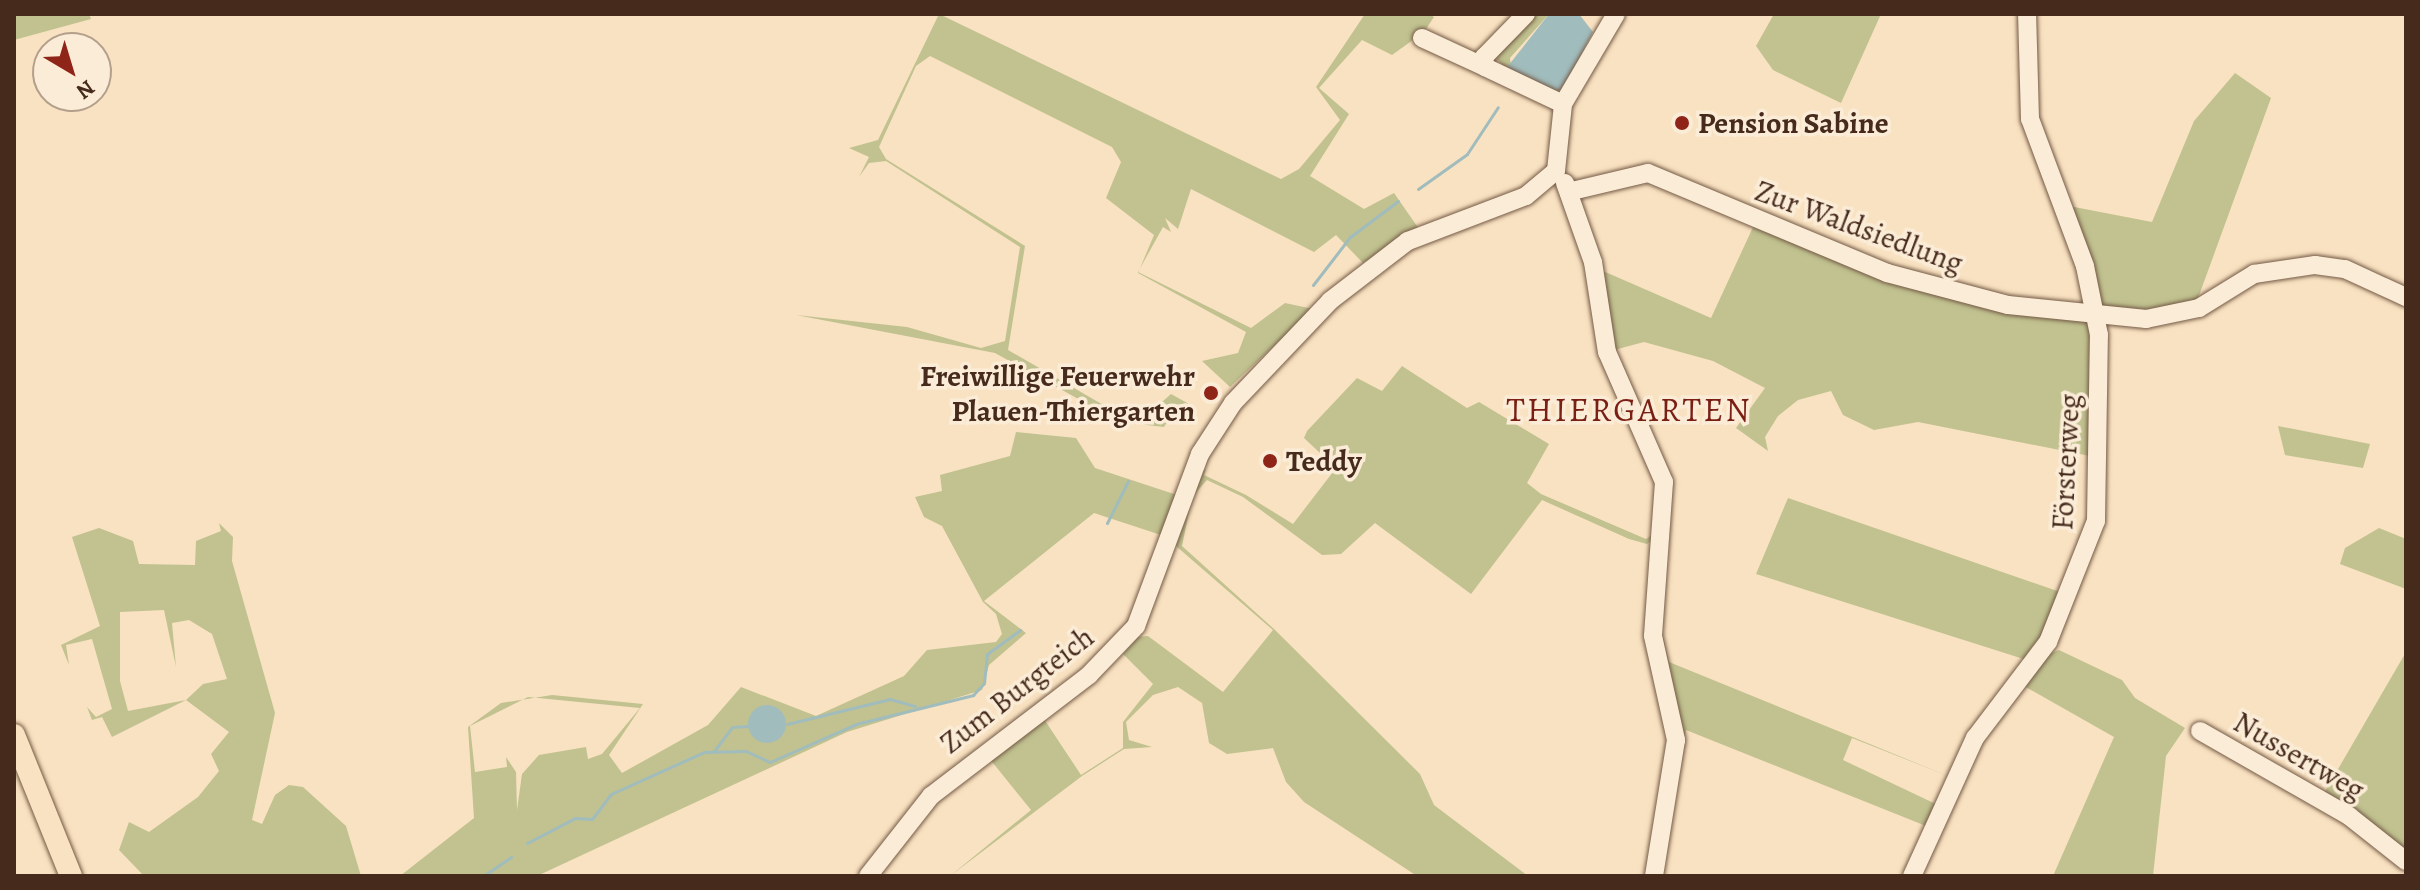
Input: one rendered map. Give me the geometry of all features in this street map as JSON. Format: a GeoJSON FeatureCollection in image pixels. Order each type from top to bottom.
{"type":"FeatureCollection","features":[{"type":"Feature","properties":{"kind":"main road"},"geometry":{"type":"LineString","coordinates":[[14,735],[71,876]]}},
{"type":"Feature","properties":{"kind":"street"},"geometry":{"type":"LineString","coordinates":[[1485,67],[1484,57],[1526,14]]}},
{"type":"Feature","properties":{"kind":"street","name":"Försterweg"},"geometry":{"type":"LineString","coordinates":[[1912,876],[1975,738],[2038,660],[2088,551],[2098,484],[2096,315],[2030,119],[2027,14]]}},
{"type":"Feature","properties":{"kind":"street"},"geometry":{"type":"LineString","coordinates":[[1608,16],[1563,104],[1556,171],[1572,191],[1607,352],[1664,482],[1653,636],[1676,740],[1654,876]]}},
{"type":"Feature","properties":{"kind":"street"},"geometry":{"type":"LineString","coordinates":[[1422,38],[1563,104]]}},
{"type":"Feature","properties":{"kind":"street","name":"Zum Burgteich"},"geometry":{"type":"LineString","coordinates":[[868,876],[931,796],[1089,675],[1136,626],[1200,454],[1233,403],[1330,301],[1408,241],[1526,196],[1556,171]]}},
{"type":"Feature","properties":{"kind":"street","name":"Zur Waldsiedlung"},"geometry":{"type":"LineString","coordinates":[[1572,191],[1648,173],[1887,273],[2008,305],[2146,319],[2190,310],[2254,274],[2289,267],[2345,269],[2406,297]]}},
{"type":"Feature","properties":{"kind":"street","name":"Nussertweg"},"geometry":{"type":"LineString","coordinates":[[2200,731],[2349,816],[2406,861]]}},
{"type":"Feature","properties":{"kind":"green space"},"geometry":{"type":"Polygon","coordinates":[[[14,14],[89,14],[91,19],[43,32],[32,32],[32,35],[14,40],[14,14]]]}},
{"type":"Feature","properties":{"kind":"green space"},"geometry":{"type":"Polygon","coordinates":[[[939,14],[1281,179],[1299,169],[1340,120],[1316,87],[1365,14],[1429,14],[1434,17],[1424,32],[1392,55],[1362,40],[1319,88],[1349,114],[1310,176],[1364,209],[1394,193],[1419,229],[1363,263],[1336,235],[1314,252],[1191,189],[1178,229],[1165,218],[1171,232],[1163,227],[1140,269],[1154,235],[1106,198],[1121,162],[1112,147],[930,56],[916,66],[879,147],[886,159],[1025,246],[1008,350],[1112,410],[1146,416],[1171,394],[1189,404],[1177,406],[1164,427],[1147,425],[1100,411],[995,353],[796,315],[907,327],[981,348],[1005,341],[1020,247],[886,161],[869,163],[859,177],[869,157],[849,148],[878,140],[939,14]]]}},
{"type":"Feature","properties":{"kind":"green space"},"geometry":{"type":"Polygon","coordinates":[[[1532,14],[1549,14],[1510,58],[1512,75],[1496,58],[1532,14]]]}},
{"type":"Feature","properties":{"kind":"green space"},"geometry":{"type":"Polygon","coordinates":[[[1774,14],[1881,14],[1841,103],[1773,70],[1756,46],[1774,14]]]}},
{"type":"Feature","properties":{"kind":"green space"},"geometry":{"type":"Polygon","coordinates":[[[2235,73],[2271,98],[2197,301],[2147,316],[2103,311],[2069,206],[2152,222],[2194,121],[2235,73]]]}},
{"type":"Feature","properties":{"kind":"green space"},"geometry":{"type":"Polygon","coordinates":[[[1754,225],[1849,263],[2091,322],[2095,457],[1918,422],[1874,430],[1843,415],[1831,391],[1798,400],[1778,416],[1765,437],[1768,451],[1736,428],[1765,388],[1713,361],[1644,342],[1614,350],[1603,271],[1711,318],[1754,225]]]}},
{"type":"Feature","properties":{"kind":"green space"},"geometry":{"type":"Polygon","coordinates":[[[1138,272],[1251,328],[1285,303],[1313,309],[1230,387],[1202,361],[1238,353],[1246,332],[1138,272]]]}},
{"type":"Feature","properties":{"kind":"green space"},"geometry":{"type":"Polygon","coordinates":[[[1402,366],[1467,408],[1479,402],[1549,444],[1527,483],[1541,494],[1646,539],[1655,533],[1653,539],[1647,544],[1629,539],[1542,500],[1471,594],[1375,523],[1341,554],[1322,555],[1243,497],[1207,480],[1192,497],[1182,546],[1274,629],[1420,774],[1434,805],[1528,876],[1417,876],[1304,802],[1286,782],[1273,748],[1227,754],[1209,743],[1202,703],[1178,687],[1153,695],[1126,722],[1129,740],[1152,747],[1124,749],[1082,776],[950,876],[1031,810],[989,758],[1044,719],[1081,775],[1123,748],[1123,722],[1153,684],[1123,654],[1137,637],[1148,636],[1223,692],[1273,630],[1176,546],[1199,474],[1206,469],[1204,475],[1246,495],[1293,524],[1336,468],[1304,438],[1307,431],[1357,378],[1382,391],[1402,366]]]}},
{"type":"Feature","properties":{"kind":"green space"},"geometry":{"type":"Polygon","coordinates":[[[2278,426],[2370,444],[2363,468],[2285,455],[2278,426]]]}},
{"type":"Feature","properties":{"kind":"green space"},"geometry":{"type":"Polygon","coordinates":[[[1016,432],[1076,438],[1095,468],[1177,495],[1167,537],[1094,513],[984,601],[1026,633],[989,665],[982,690],[847,732],[537,876],[400,876],[474,818],[468,727],[501,703],[523,700],[470,726],[475,772],[507,767],[506,757],[516,772],[517,810],[522,774],[539,755],[586,747],[588,759],[602,754],[640,708],[535,698],[552,695],[643,704],[609,755],[622,773],[708,725],[741,687],[816,716],[904,676],[927,650],[996,642],[1002,634],[996,614],[983,602],[942,526],[924,517],[915,497],[942,491],[940,475],[1010,456],[1016,432]]]}},
{"type":"Feature","properties":{"kind":"green space"},"geometry":{"type":"Polygon","coordinates":[[[1788,498],[2066,594],[2033,662],[1756,574],[1788,498]]]}},
{"type":"Feature","properties":{"kind":"green space"},"geometry":{"type":"Polygon","coordinates":[[[219,523],[233,537],[232,561],[275,713],[252,820],[262,824],[275,795],[289,785],[303,787],[346,826],[361,876],[144,876],[119,850],[129,822],[149,832],[198,797],[219,771],[211,754],[229,732],[186,700],[112,737],[102,717],[92,720],[87,707],[96,717],[112,709],[92,639],[66,645],[69,665],[61,645],[100,626],[72,537],[99,528],[133,541],[139,564],[195,565],[196,541],[221,531],[219,523]],[[164,610],[120,612],[120,681],[128,711],[186,700],[203,684],[227,679],[212,634],[189,620],[172,623],[176,667],[164,610]]]}},
{"type":"Feature","properties":{"kind":"green space"},"geometry":{"type":"Polygon","coordinates":[[[1666,523],[1656,607],[1669,662],[1948,776],[1954,772],[1972,739],[2005,696],[1953,778],[1852,738],[1843,760],[1940,806],[1931,828],[1686,730],[1661,876],[1679,755],[1677,703],[1668,663],[1659,653],[1654,611],[1666,523]]]}},
{"type":"Feature","properties":{"kind":"green space"},"geometry":{"type":"Polygon","coordinates":[[[2379,528],[2406,539],[2406,589],[2340,564],[2345,548],[2379,528]]]}},
{"type":"Feature","properties":{"kind":"green space"},"geometry":{"type":"Polygon","coordinates":[[[2059,650],[2122,680],[2135,698],[2185,728],[2166,756],[2153,876],[2053,876],[2114,737],[2024,686],[2046,655],[2059,650]]]}},
{"type":"Feature","properties":{"kind":"green space"},"geometry":{"type":"Polygon","coordinates":[[[2406,652],[2406,850],[2323,795],[2406,652]]]}},
{"type":"Feature","properties":{"kind":"water"},"geometry":{"type":"Polygon","coordinates":[[[1549,14],[1579,14],[1593,32],[1563,89],[1551,92],[1512,75],[1508,66],[1549,14]]]}},
{"type":"Feature","properties":{"kind":"water"},"geometry":{"type":"Polygon","coordinates":[[[767,705],[781,710],[786,724],[781,738],[767,743],[753,738],[748,724],[753,710],[767,705]]]}},
{"type":"Feature","properties":{"kind":"waterway"},"geometry":{"type":"LineString","coordinates":[[1418,189],[1467,154],[1498,107]]}},
{"type":"Feature","properties":{"kind":"waterway"},"geometry":{"type":"LineString","coordinates":[[1313,285],[1350,237],[1398,201]]}},
{"type":"Feature","properties":{"kind":"waterway"},"geometry":{"type":"LineString","coordinates":[[1107,523],[1128,481]]}},
{"type":"Feature","properties":{"kind":"waterway"},"geometry":{"type":"LineString","coordinates":[[527,843],[575,818],[592,819],[611,794],[704,752],[746,751],[770,762],[856,724],[973,695],[984,683],[987,654],[1020,630]]}},
{"type":"Feature","properties":{"kind":"waterway"},"geometry":{"type":"LineString","coordinates":[[787,724],[890,699],[915,706]]}},
{"type":"Feature","properties":{"kind":"waterway"},"geometry":{"type":"LineString","coordinates":[[714,751],[732,727],[749,726]]}},
{"type":"Feature","properties":{"kind":"waterway"},"geometry":{"type":"LineString","coordinates":[[483,876],[511,857]]}},
{"type":"Feature","properties":{"kind":"place","name":"Pension Sabine"},"geometry":{"type":"Point","coordinates":[1682,123]}},
{"type":"Feature","properties":{"kind":"place","name":"Freiwillige Feuerwehr Plauen-Thiergarten"},"geometry":{"type":"Point","coordinates":[1211,393]}},
{"type":"Feature","properties":{"kind":"place","name":"Teddy"},"geometry":{"type":"Point","coordinates":[1270,461]}},
{"type":"Feature","properties":{"kind":"district","name":"THIERGARTEN"},"geometry":{"type":"Point","coordinates":[1629,410]}}]}
